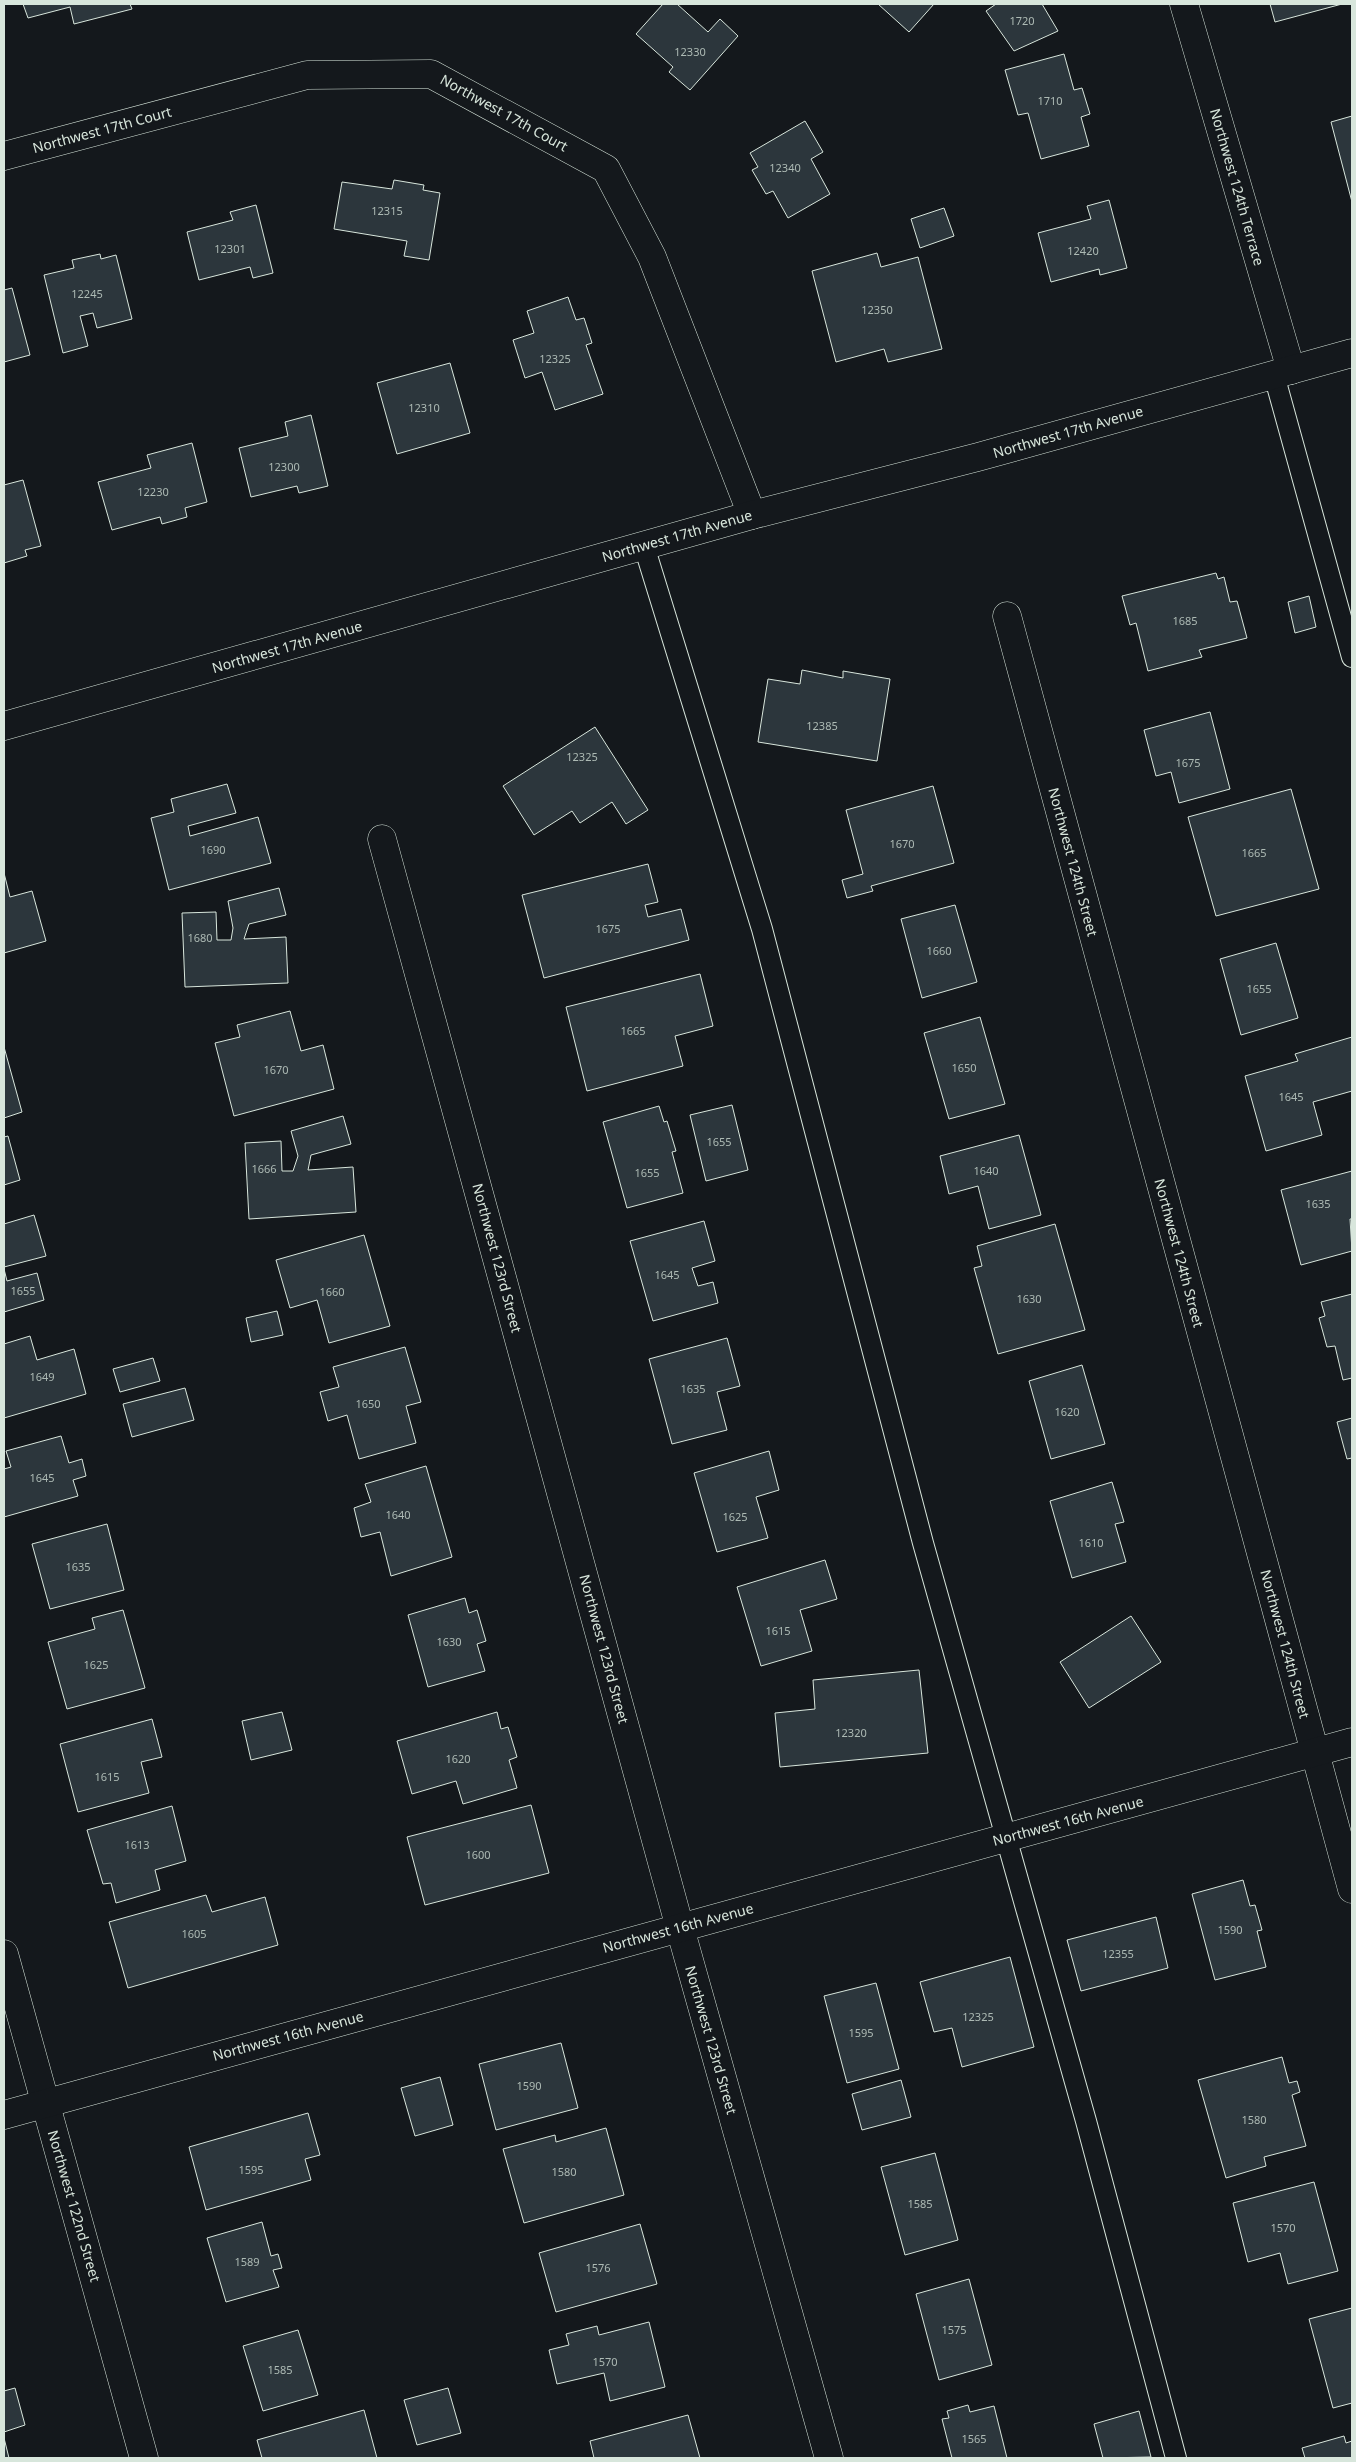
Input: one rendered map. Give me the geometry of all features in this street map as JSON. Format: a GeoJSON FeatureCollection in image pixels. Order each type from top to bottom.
{"type":"FeatureCollection","features":[{"type":"Feature","properties":{"kind":"street","name":"Northwest 124th Terrace"},"geometry":{"type":"LineString","coordinates":[[1184,4],[1282,372]]}},
{"type":"Feature","properties":{"kind":"street","name":"Northwest 17th Court"},"geometry":{"type":"LineString","coordinates":[[4,156],[307,75],[432,74],[606,169],[652,257],[752,514]]}},
{"type":"Feature","properties":{"kind":"street","name":"Northwest 17th Avenue"},"geometry":{"type":"LineString","coordinates":[[4,726],[752,514],[978,457],[1352,353]]}},
{"type":"Feature","properties":{"kind":"street","name":"Northwest 124th Street"},"geometry":{"type":"LineString","coordinates":[[1007,616],[1352,1889]]}},
{"type":"Feature","properties":{"kind":"street","name":"Northwest 123rd Street"},"geometry":{"type":"LineString","coordinates":[[382,839],[680,1928],[829,2458]]}},
{"type":"Feature","properties":{"kind":"street","name":"Northwest 16th Avenue"},"geometry":{"type":"LineString","coordinates":[[4,2115],[1352,1742]]}},
{"type":"Feature","properties":{"kind":"street","name":"Northwest 122nd Street"},"geometry":{"type":"LineString","coordinates":[[4,1954],[144,2458]]}},
{"type":"Feature","properties":{"kind":"lane"},"geometry":{"type":"LineString","coordinates":[[1282,372],[1352,657]]}},
{"type":"Feature","properties":{"kind":"lane"},"geometry":{"type":"LineString","coordinates":[[644,546],[762,929],[920,1534],[1007,1838],[1176,2458]]}},
{"type":"Feature","properties":{"kind":"building"},"geometry":{"type":"Polygon","coordinates":[[[23,4],[130,4],[132,9],[74,24],[70,7],[28,18],[23,4]]]}},
{"type":"Feature","properties":{"kind":"building"},"geometry":{"type":"Polygon","coordinates":[[[663,4],[677,4],[708,32],[720,19],[738,36],[690,90],[669,72],[673,67],[636,34],[663,4]]]}},
{"type":"Feature","properties":{"kind":"building"},"geometry":{"type":"Polygon","coordinates":[[[878,4],[934,4],[909,32],[878,4]]]}},
{"type":"Feature","properties":{"kind":"building"},"geometry":{"type":"Polygon","coordinates":[[[996,4],[1042,4],[1058,31],[1014,51],[986,11],[996,4]]]}},
{"type":"Feature","properties":{"kind":"building"},"geometry":{"type":"Polygon","coordinates":[[[1270,4],[1342,4],[1275,22],[1270,4]]]}},
{"type":"Feature","properties":{"kind":"building"},"geometry":{"type":"Polygon","coordinates":[[[1064,54],[1074,90],[1082,88],[1090,114],[1081,117],[1089,146],[1041,159],[1028,113],[1018,115],[1005,70],[1064,54]]]}},
{"type":"Feature","properties":{"kind":"building"},"geometry":{"type":"Polygon","coordinates":[[[1352,116],[1352,202],[1331,122],[1352,116]]]}},
{"type":"Feature","properties":{"kind":"building"},"geometry":{"type":"Polygon","coordinates":[[[805,121],[823,152],[811,159],[830,194],[788,218],[773,191],[766,194],[752,170],[758,167],[750,153],[805,121]]]}},
{"type":"Feature","properties":{"kind":"building"},"geometry":{"type":"Polygon","coordinates":[[[394,180],[424,185],[423,190],[440,193],[429,260],[404,256],[407,241],[334,229],[342,182],[392,189],[394,180]]]}},
{"type":"Feature","properties":{"kind":"building"},"geometry":{"type":"Polygon","coordinates":[[[1109,200],[1127,268],[1100,275],[1099,269],[1051,282],[1038,233],[1091,219],[1087,206],[1109,200]]]}},
{"type":"Feature","properties":{"kind":"building"},"geometry":{"type":"Polygon","coordinates":[[[256,205],[273,273],[253,278],[250,267],[199,280],[187,232],[233,220],[230,212],[256,205]]]}},
{"type":"Feature","properties":{"kind":"building"},"geometry":{"type":"Polygon","coordinates":[[[944,208],[954,236],[920,248],[911,219],[944,208]]]}},
{"type":"Feature","properties":{"kind":"building"},"geometry":{"type":"Polygon","coordinates":[[[877,253],[881,267],[918,257],[942,349],[888,362],[884,349],[836,362],[812,271],[877,253]]]}},
{"type":"Feature","properties":{"kind":"building"},"geometry":{"type":"Polygon","coordinates":[[[100,254],[101,259],[116,255],[132,319],[97,328],[93,313],[80,316],[88,346],[63,353],[44,275],[74,268],[72,260],[100,254]]]}},
{"type":"Feature","properties":{"kind":"building"},"geometry":{"type":"Polygon","coordinates":[[[12,288],[30,355],[4,362],[4,290],[12,288]]]}},
{"type":"Feature","properties":{"kind":"building"},"geometry":{"type":"Polygon","coordinates":[[[568,297],[576,320],[584,318],[592,343],[586,345],[603,394],[555,410],[542,372],[525,378],[513,340],[534,333],[527,311],[568,297]]]}},
{"type":"Feature","properties":{"kind":"building"},"geometry":{"type":"Polygon","coordinates":[[[450,363],[470,433],[397,454],[377,383],[450,363]]]}},
{"type":"Feature","properties":{"kind":"building"},"geometry":{"type":"Polygon","coordinates":[[[311,415],[328,486],[299,493],[297,486],[251,497],[239,448],[288,436],[285,422],[311,415]]]}},
{"type":"Feature","properties":{"kind":"building"},"geometry":{"type":"Polygon","coordinates":[[[192,443],[207,502],[185,508],[187,517],[162,524],[160,517],[112,530],[98,482],[151,468],[147,455],[192,443]]]}},
{"type":"Feature","properties":{"kind":"building"},"geometry":{"type":"Polygon","coordinates":[[[23,480],[41,546],[25,550],[27,556],[4,563],[4,485],[23,480]]]}},
{"type":"Feature","properties":{"kind":"building"},"geometry":{"type":"Polygon","coordinates":[[[1216,573],[1218,579],[1224,577],[1230,602],[1237,601],[1247,638],[1199,650],[1202,657],[1148,671],[1136,623],[1130,625],[1122,596],[1216,573]]]}},
{"type":"Feature","properties":{"kind":"building"},"geometry":{"type":"Polygon","coordinates":[[[1309,596],[1316,627],[1295,633],[1288,602],[1309,596]]]}},
{"type":"Feature","properties":{"kind":"building"},"geometry":{"type":"Polygon","coordinates":[[[802,670],[843,678],[843,671],[890,679],[877,761],[758,742],[768,679],[800,684],[802,670]]]}},
{"type":"Feature","properties":{"kind":"building"},"geometry":{"type":"Polygon","coordinates":[[[1210,712],[1230,789],[1179,803],[1171,772],[1156,776],[1144,730],[1210,712]]]}},
{"type":"Feature","properties":{"kind":"building"},"geometry":{"type":"Polygon","coordinates":[[[595,727],[648,810],[626,824],[612,802],[580,823],[572,811],[534,835],[503,786],[595,727]]]}},
{"type":"Feature","properties":{"kind":"building"},"geometry":{"type":"Polygon","coordinates":[[[227,784],[236,813],[188,826],[190,836],[258,817],[271,863],[169,890],[151,818],[174,812],[171,799],[227,784]]]}},
{"type":"Feature","properties":{"kind":"building"},"geometry":{"type":"Polygon","coordinates":[[[933,786],[954,863],[871,886],[873,891],[847,898],[842,880],[863,874],[846,810],[933,786]]]}},
{"type":"Feature","properties":{"kind":"building"},"geometry":{"type":"Polygon","coordinates":[[[1291,789],[1319,889],[1216,916],[1188,817],[1291,789]]]}},
{"type":"Feature","properties":{"kind":"building"},"geometry":{"type":"Polygon","coordinates":[[[648,864],[658,902],[645,905],[648,917],[681,909],[689,940],[544,978],[522,895],[648,864]]]}},
{"type":"Feature","properties":{"kind":"building"},"geometry":{"type":"Polygon","coordinates":[[[4,873],[10,897],[32,891],[46,941],[4,953],[4,873]]]}},
{"type":"Feature","properties":{"kind":"building"},"geometry":{"type":"Polygon","coordinates":[[[279,888],[286,915],[249,924],[244,939],[286,937],[288,983],[185,987],[182,913],[216,912],[217,940],[231,940],[233,928],[228,901],[279,888]]]}},
{"type":"Feature","properties":{"kind":"building"},"geometry":{"type":"Polygon","coordinates":[[[955,905],[977,982],[922,998],[901,919],[955,905]]]}},
{"type":"Feature","properties":{"kind":"building"},"geometry":{"type":"Polygon","coordinates":[[[1276,943],[1298,1018],[1241,1035],[1220,959],[1276,943]]]}},
{"type":"Feature","properties":{"kind":"building"},"geometry":{"type":"Polygon","coordinates":[[[700,974],[713,1026],[675,1036],[683,1066],[587,1091],[566,1007],[700,974]]]}},
{"type":"Feature","properties":{"kind":"building"},"geometry":{"type":"Polygon","coordinates":[[[290,1011],[301,1051],[323,1045],[334,1089],[234,1116],[215,1043],[240,1037],[237,1025],[290,1011]]]}},
{"type":"Feature","properties":{"kind":"building"},"geometry":{"type":"Polygon","coordinates":[[[980,1017],[1005,1104],[949,1119],[924,1033],[980,1017]]]}},
{"type":"Feature","properties":{"kind":"building"},"geometry":{"type":"Polygon","coordinates":[[[1352,1037],[1352,1091],[1313,1102],[1322,1135],[1266,1151],[1245,1076],[1298,1061],[1295,1054],[1352,1037]]]}},
{"type":"Feature","properties":{"kind":"building"},"geometry":{"type":"Polygon","coordinates":[[[4,1047],[22,1112],[4,1118],[4,1047]]]}},
{"type":"Feature","properties":{"kind":"building"},"geometry":{"type":"Polygon","coordinates":[[[732,1105],[748,1170],[706,1181],[690,1115],[732,1105]]]}},
{"type":"Feature","properties":{"kind":"building"},"geometry":{"type":"Polygon","coordinates":[[[659,1106],[664,1122],[667,1121],[676,1151],[672,1152],[683,1193],[627,1208],[603,1122],[659,1106]]]}},
{"type":"Feature","properties":{"kind":"building"},"geometry":{"type":"Polygon","coordinates":[[[343,1116],[351,1144],[311,1155],[308,1170],[353,1167],[356,1212],[249,1219],[245,1143],[281,1141],[282,1171],[293,1171],[298,1156],[291,1131],[343,1116]]]}},
{"type":"Feature","properties":{"kind":"building"},"geometry":{"type":"Polygon","coordinates":[[[1019,1135],[1041,1215],[989,1229],[978,1186],[949,1194],[940,1156],[1019,1135]]]}},
{"type":"Feature","properties":{"kind":"building"},"geometry":{"type":"Polygon","coordinates":[[[8,1136],[20,1180],[4,1185],[4,1137],[8,1136]]]}},
{"type":"Feature","properties":{"kind":"building"},"geometry":{"type":"Polygon","coordinates":[[[1352,1171],[1352,1219],[1350,1219],[1352,1251],[1301,1265],[1281,1190],[1352,1171]]]}},
{"type":"Feature","properties":{"kind":"building"},"geometry":{"type":"Polygon","coordinates":[[[34,1215],[46,1256],[4,1267],[4,1224],[34,1215]]]}},
{"type":"Feature","properties":{"kind":"building"},"geometry":{"type":"Polygon","coordinates":[[[704,1221],[715,1261],[692,1268],[698,1286],[713,1282],[718,1303],[653,1321],[630,1241],[704,1221]]]}},
{"type":"Feature","properties":{"kind":"building"},"geometry":{"type":"Polygon","coordinates":[[[1055,1224],[1085,1330],[998,1354],[974,1268],[982,1266],[977,1246],[1055,1224]]]}},
{"type":"Feature","properties":{"kind":"building"},"geometry":{"type":"Polygon","coordinates":[[[364,1235],[390,1326],[329,1343],[317,1300],[290,1308],[276,1260],[364,1235]]]}},
{"type":"Feature","properties":{"kind":"building"},"geometry":{"type":"Polygon","coordinates":[[[4,1269],[7,1281],[37,1273],[44,1300],[4,1312],[4,1269]]]}},
{"type":"Feature","properties":{"kind":"building"},"geometry":{"type":"Polygon","coordinates":[[[1352,1294],[1352,1378],[1343,1380],[1335,1346],[1327,1347],[1319,1318],[1325,1316],[1321,1302],[1352,1294]]]}},
{"type":"Feature","properties":{"kind":"building"},"geometry":{"type":"Polygon","coordinates":[[[277,1311],[283,1335],[251,1342],[246,1318],[277,1311]]]}},
{"type":"Feature","properties":{"kind":"building"},"geometry":{"type":"Polygon","coordinates":[[[30,1336],[37,1360],[74,1349],[86,1394],[4,1418],[4,1344],[30,1336]]]}},
{"type":"Feature","properties":{"kind":"building"},"geometry":{"type":"Polygon","coordinates":[[[727,1338],[740,1386],[717,1392],[727,1430],[672,1444],[649,1359],[727,1338]]]}},
{"type":"Feature","properties":{"kind":"building"},"geometry":{"type":"Polygon","coordinates":[[[405,1347],[421,1402],[406,1406],[416,1443],[359,1459],[347,1415],[328,1421],[320,1392],[339,1387],[333,1367],[405,1347]]]}},
{"type":"Feature","properties":{"kind":"building"},"geometry":{"type":"Polygon","coordinates":[[[153,1358],[160,1381],[120,1392],[113,1369],[153,1358]]]}},
{"type":"Feature","properties":{"kind":"building"},"geometry":{"type":"Polygon","coordinates":[[[1082,1365],[1105,1444],[1051,1459],[1029,1381],[1082,1365]]]}},
{"type":"Feature","properties":{"kind":"building"},"geometry":{"type":"Polygon","coordinates":[[[185,1388],[194,1420],[132,1437],[123,1404],[185,1388]]]}},
{"type":"Feature","properties":{"kind":"building"},"geometry":{"type":"Polygon","coordinates":[[[1352,1418],[1352,1458],[1347,1459],[1337,1422],[1352,1418]]]}},
{"type":"Feature","properties":{"kind":"building"},"geometry":{"type":"Polygon","coordinates":[[[61,1436],[69,1463],[82,1459],[86,1476],[73,1480],[78,1496],[4,1517],[4,1469],[11,1467],[6,1451],[61,1436]]]}},
{"type":"Feature","properties":{"kind":"building"},"geometry":{"type":"Polygon","coordinates":[[[769,1451],[779,1490],[756,1497],[768,1538],[717,1552],[694,1473],[769,1451]]]}},
{"type":"Feature","properties":{"kind":"building"},"geometry":{"type":"Polygon","coordinates":[[[426,1466],[452,1557],[391,1576],[380,1532],[361,1537],[354,1508],[371,1502],[365,1484],[426,1466]]]}},
{"type":"Feature","properties":{"kind":"building"},"geometry":{"type":"Polygon","coordinates":[[[1112,1482],[1124,1522],[1115,1524],[1126,1562],[1072,1578],[1050,1501],[1112,1482]]]}},
{"type":"Feature","properties":{"kind":"building"},"geometry":{"type":"Polygon","coordinates":[[[107,1524],[124,1590],[50,1609],[32,1544],[107,1524]]]}},
{"type":"Feature","properties":{"kind":"building"},"geometry":{"type":"Polygon","coordinates":[[[825,1560],[837,1599],[800,1610],[812,1651],[761,1666],[737,1587],[825,1560]]]}},
{"type":"Feature","properties":{"kind":"building"},"geometry":{"type":"Polygon","coordinates":[[[465,1598],[469,1613],[477,1610],[486,1641],[477,1644],[485,1671],[428,1687],[408,1615],[465,1598]]]}},
{"type":"Feature","properties":{"kind":"building"},"geometry":{"type":"Polygon","coordinates":[[[123,1610],[145,1688],[67,1709],[48,1642],[95,1629],[92,1618],[123,1610]]]}},
{"type":"Feature","properties":{"kind":"building"},"geometry":{"type":"Polygon","coordinates":[[[1131,1616],[1161,1662],[1089,1708],[1060,1662],[1131,1616]]]}},
{"type":"Feature","properties":{"kind":"building"},"geometry":{"type":"Polygon","coordinates":[[[919,1670],[928,1753],[780,1767],[775,1713],[815,1709],[813,1680],[919,1670]]]}},
{"type":"Feature","properties":{"kind":"building"},"geometry":{"type":"Polygon","coordinates":[[[282,1712],[292,1750],[251,1760],[242,1721],[282,1712]]]}},
{"type":"Feature","properties":{"kind":"building"},"geometry":{"type":"Polygon","coordinates":[[[497,1712],[501,1729],[508,1727],[517,1757],[509,1760],[517,1788],[463,1804],[456,1781],[412,1794],[397,1741],[497,1712]]]}},
{"type":"Feature","properties":{"kind":"building"},"geometry":{"type":"Polygon","coordinates":[[[152,1719],[162,1757],[141,1762],[149,1793],[78,1812],[60,1744],[152,1719]]]}},
{"type":"Feature","properties":{"kind":"building"},"geometry":{"type":"Polygon","coordinates":[[[531,1805],[549,1873],[425,1905],[407,1837],[531,1805]]]}},
{"type":"Feature","properties":{"kind":"building"},"geometry":{"type":"Polygon","coordinates":[[[172,1806],[186,1861],[155,1870],[160,1890],[116,1903],[111,1883],[103,1884],[87,1830],[172,1806]]]}},
{"type":"Feature","properties":{"kind":"building"},"geometry":{"type":"Polygon","coordinates":[[[1243,1880],[1250,1906],[1255,1905],[1262,1930],[1257,1931],[1266,1967],[1215,1980],[1192,1894],[1243,1880]]]}},
{"type":"Feature","properties":{"kind":"building"},"geometry":{"type":"Polygon","coordinates":[[[206,1895],[212,1912],[265,1897],[278,1945],[128,1988],[109,1922],[206,1895]]]}},
{"type":"Feature","properties":{"kind":"building"},"geometry":{"type":"Polygon","coordinates":[[[1156,1917],[1168,1968],[1081,1991],[1067,1940],[1156,1917]]]}},
{"type":"Feature","properties":{"kind":"building"},"geometry":{"type":"Polygon","coordinates":[[[1010,1957],[1034,2047],[962,2067],[952,2028],[934,2032],[920,1982],[1010,1957]]]}},
{"type":"Feature","properties":{"kind":"building"},"geometry":{"type":"Polygon","coordinates":[[[876,1983],[899,2069],[847,2083],[824,1996],[876,1983]]]}},
{"type":"Feature","properties":{"kind":"building"},"geometry":{"type":"Polygon","coordinates":[[[561,2043],[578,2108],[496,2130],[479,2064],[561,2043]]]}},
{"type":"Feature","properties":{"kind":"building"},"geometry":{"type":"Polygon","coordinates":[[[1282,2057],[1289,2083],[1297,2081],[1300,2092],[1292,2095],[1306,2146],[1264,2157],[1266,2166],[1226,2178],[1198,2080],[1282,2057]]]}},
{"type":"Feature","properties":{"kind":"building"},"geometry":{"type":"Polygon","coordinates":[[[440,2077],[453,2125],[415,2136],[401,2088],[440,2077]]]}},
{"type":"Feature","properties":{"kind":"building"},"geometry":{"type":"Polygon","coordinates":[[[901,2080],[911,2117],[862,2130],[852,2094],[901,2080]]]}},
{"type":"Feature","properties":{"kind":"building"},"geometry":{"type":"Polygon","coordinates":[[[308,2113],[320,2155],[305,2159],[311,2180],[206,2210],[189,2147],[308,2113]]]}},
{"type":"Feature","properties":{"kind":"building"},"geometry":{"type":"Polygon","coordinates":[[[606,2128],[624,2195],[524,2223],[503,2149],[555,2135],[556,2142],[606,2128]]]}},
{"type":"Feature","properties":{"kind":"building"},"geometry":{"type":"Polygon","coordinates":[[[935,2153],[958,2240],[905,2255],[881,2167],[935,2153]]]}},
{"type":"Feature","properties":{"kind":"building"},"geometry":{"type":"Polygon","coordinates":[[[1314,2182],[1338,2271],[1288,2284],[1280,2253],[1248,2262],[1233,2203],[1314,2182]]]}},
{"type":"Feature","properties":{"kind":"building"},"geometry":{"type":"Polygon","coordinates":[[[262,2222],[271,2256],[278,2254],[282,2268],[273,2270],[279,2287],[226,2302],[207,2238],[262,2222]]]}},
{"type":"Feature","properties":{"kind":"building"},"geometry":{"type":"Polygon","coordinates":[[[640,2224],[657,2284],[556,2312],[539,2253],[640,2224]]]}},
{"type":"Feature","properties":{"kind":"building"},"geometry":{"type":"Polygon","coordinates":[[[969,2279],[992,2365],[939,2380],[916,2294],[969,2279]]]}},
{"type":"Feature","properties":{"kind":"building"},"geometry":{"type":"Polygon","coordinates":[[[1352,2308],[1352,2403],[1333,2408],[1309,2319],[1352,2308]]]}},
{"type":"Feature","properties":{"kind":"building"},"geometry":{"type":"Polygon","coordinates":[[[649,2322],[665,2387],[610,2401],[604,2373],[557,2384],[549,2350],[569,2345],[566,2334],[597,2326],[599,2335],[649,2322]]]}},
{"type":"Feature","properties":{"kind":"building"},"geometry":{"type":"Polygon","coordinates":[[[298,2330],[318,2395],[263,2411],[243,2346],[298,2330]]]}},
{"type":"Feature","properties":{"kind":"building"},"geometry":{"type":"Polygon","coordinates":[[[15,2388],[25,2425],[4,2432],[4,2391],[15,2388]]]}},
{"type":"Feature","properties":{"kind":"building"},"geometry":{"type":"Polygon","coordinates":[[[448,2388],[461,2433],[417,2445],[404,2400],[448,2388]]]}},
{"type":"Feature","properties":{"kind":"building"},"geometry":{"type":"Polygon","coordinates":[[[968,2405],[970,2412],[994,2406],[1007,2458],[952,2458],[942,2419],[949,2418],[947,2411],[968,2405]]]}},
{"type":"Feature","properties":{"kind":"building"},"geometry":{"type":"Polygon","coordinates":[[[364,2410],[377,2458],[262,2458],[257,2440],[364,2410]]]}},
{"type":"Feature","properties":{"kind":"building"},"geometry":{"type":"Polygon","coordinates":[[[1139,2411],[1151,2457],[1103,2458],[1094,2424],[1139,2411]]]}},
{"type":"Feature","properties":{"kind":"building"},"geometry":{"type":"Polygon","coordinates":[[[688,2415],[700,2458],[594,2458],[590,2441],[688,2415]]]}},
{"type":"Feature","properties":{"kind":"building"},"geometry":{"type":"Polygon","coordinates":[[[1344,2436],[1346,2443],[1352,2441],[1352,2458],[1305,2458],[1302,2448],[1344,2436]]]}},
{"type":"Feature","properties":{"kind":"building"},"geometry":{"type":"Polygon","coordinates":[[[4,2438],[9,2458],[4,2458],[4,2438]]]}}]}
